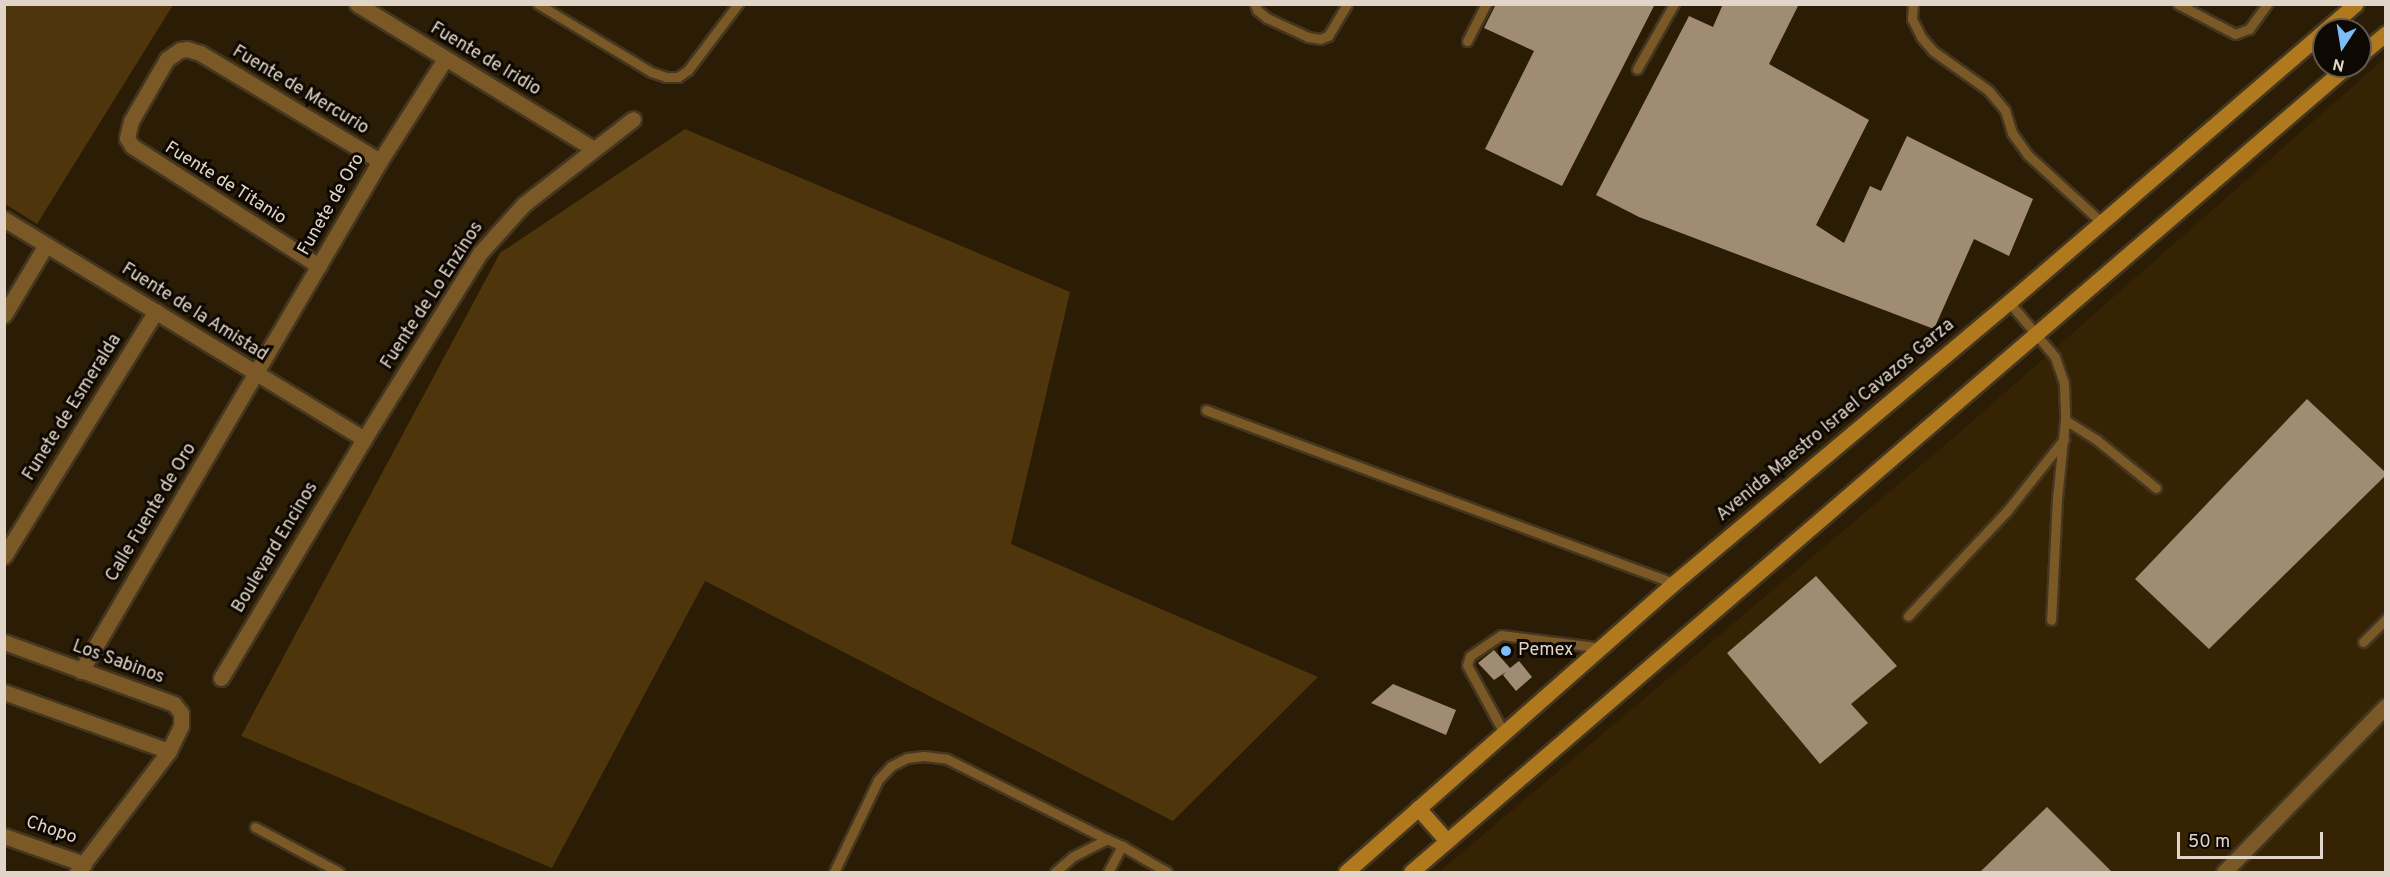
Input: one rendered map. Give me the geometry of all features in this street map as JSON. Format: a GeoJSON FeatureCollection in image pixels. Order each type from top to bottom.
{"type":"FeatureCollection","features":[{"type":"Feature","properties":{"kind":"main road","name":"Avenida Maestro Israel Cavazos Garza"},"geometry":{"type":"LineString","coordinates":[[1346,873],[1674,583],[2008,302],[2355,4]]}},
{"type":"Feature","properties":{"kind":"main road"},"geometry":{"type":"LineString","coordinates":[[2372,44],[2385,33]]}},
{"type":"Feature","properties":{"kind":"main road"},"geometry":{"type":"LineString","coordinates":[[1411,873],[1777,560],[2036,332],[2333,78]]}},
{"type":"Feature","properties":{"kind":"main road"},"geometry":{"type":"LineString","coordinates":[[1418,808],[1448,841]]}},
{"type":"Feature","properties":{"kind":"street","name":"Fuente de Iridio"},"geometry":{"type":"LineString","coordinates":[[357,4],[592,148]]}},
{"type":"Feature","properties":{"kind":"street","name":"Fuente de Mercurio"},"geometry":{"type":"LineString","coordinates":[[140,154],[127,138],[128,130],[167,59],[180,50],[187,49],[200,53],[380,161]]}},
{"type":"Feature","properties":{"kind":"street","name":"Funete de Oro"},"geometry":{"type":"LineString","coordinates":[[257,374],[380,161],[445,59]]}},
{"type":"Feature","properties":{"kind":"street","name":"Fuente de Lo Enzinos"},"geometry":{"type":"LineString","coordinates":[[364,439],[480,253],[500,228],[524,204],[592,148],[633,119]]}},
{"type":"Feature","properties":{"kind":"street","name":"Fuente de Titanio"},"geometry":{"type":"LineString","coordinates":[[140,154],[319,266]]}},
{"type":"Feature","properties":{"kind":"street","name":"Fuente de la Amistad"},"geometry":{"type":"LineString","coordinates":[[4,219],[364,439]]}},
{"type":"Feature","properties":{"kind":"street"},"geometry":{"type":"LineString","coordinates":[[4,315],[46,245]]}},
{"type":"Feature","properties":{"kind":"street","name":"Funete de Esmeralda"},"geometry":{"type":"LineString","coordinates":[[4,556],[156,311]]}},
{"type":"Feature","properties":{"kind":"street","name":"Calle Fuente de Oro"},"geometry":{"type":"LineString","coordinates":[[81,671],[257,374]]}},
{"type":"Feature","properties":{"kind":"street","name":"Boulevard Encinos"},"geometry":{"type":"LineString","coordinates":[[220,678],[364,439]]}},
{"type":"Feature","properties":{"kind":"street","name":"Los Sabinos"},"geometry":{"type":"LineString","coordinates":[[4,642],[174,704],[182,713],[181,726],[170,751]]}},
{"type":"Feature","properties":{"kind":"street"},"geometry":{"type":"LineString","coordinates":[[4,693],[170,751],[80,868]]}},
{"type":"Feature","properties":{"kind":"street"},"geometry":{"type":"LineString","coordinates":[[2224,873],[2385,706]]}},
{"type":"Feature","properties":{"kind":"street","name":"Chopo"},"geometry":{"type":"LineString","coordinates":[[4,836],[80,868]]}},
{"type":"Feature","properties":{"kind":"lane"},"geometry":{"type":"LineString","coordinates":[[538,4],[651,72],[666,77],[678,77],[688,70],[738,4]]}},
{"type":"Feature","properties":{"kind":"lane"},"geometry":{"type":"LineString","coordinates":[[1255,4],[1257,10],[1267,18],[1308,37],[1320,39],[1328,36],[1347,4]]}},
{"type":"Feature","properties":{"kind":"lane"},"geometry":{"type":"LineString","coordinates":[[1467,41],[1486,4]]}},
{"type":"Feature","properties":{"kind":"lane"},"geometry":{"type":"LineString","coordinates":[[1637,69],[1674,4]]}},
{"type":"Feature","properties":{"kind":"lane"},"geometry":{"type":"LineString","coordinates":[[1913,4],[1912,19],[1920,37],[1933,51],[1988,90],[2005,110],[2012,133],[2028,155],[2100,221]]}},
{"type":"Feature","properties":{"kind":"lane"},"geometry":{"type":"LineString","coordinates":[[2178,4],[2235,34],[2248,29],[2267,4]]}},
{"type":"Feature","properties":{"kind":"lane"},"geometry":{"type":"LineString","coordinates":[[2008,302],[2055,357],[2064,383],[2066,420],[2057,499],[2051,620]]}},
{"type":"Feature","properties":{"kind":"lane"},"geometry":{"type":"LineString","coordinates":[[1206,410],[1674,583]]}},
{"type":"Feature","properties":{"kind":"lane"},"geometry":{"type":"LineString","coordinates":[[2066,420],[2097,440],[2156,489]]}},
{"type":"Feature","properties":{"kind":"lane"},"geometry":{"type":"LineString","coordinates":[[1908,616],[2007,511],[2064,439]]}},
{"type":"Feature","properties":{"kind":"lane"},"geometry":{"type":"LineString","coordinates":[[2363,642],[2385,619]]}},
{"type":"Feature","properties":{"kind":"lane"},"geometry":{"type":"LineString","coordinates":[[1504,733],[1467,665],[1470,656],[1501,635],[1603,648]]}},
{"type":"Feature","properties":{"kind":"lane"},"geometry":{"type":"LineString","coordinates":[[834,873],[878,780],[891,766],[907,758],[924,756],[947,759],[1122,846],[1167,873]]}},
{"type":"Feature","properties":{"kind":"lane"},"geometry":{"type":"LineString","coordinates":[[255,827],[339,873]]}},
{"type":"Feature","properties":{"kind":"lane"},"geometry":{"type":"LineString","coordinates":[[1055,873],[1072,857],[1107,839]]}},
{"type":"Feature","properties":{"kind":"lane"},"geometry":{"type":"LineString","coordinates":[[1108,873],[1122,846]]}},
{"type":"Feature","properties":{"kind":"shaded area"},"geometry":{"type":"Polygon","coordinates":[[[4,5],[173,5],[37,224],[5,204],[4,5]]]}},
{"type":"Feature","properties":{"kind":"shaded area"},"geometry":{"type":"Polygon","coordinates":[[[2385,58],[2385,872],[1439,872],[1959,433],[2362,78],[2372,78],[2372,69],[2385,58]]]}},
{"type":"Feature","properties":{"kind":"shaded area"},"geometry":{"type":"Polygon","coordinates":[[[685,129],[1070,292],[1011,544],[1318,677],[1173,821],[705,581],[552,868],[241,736],[500,253],[685,129]]]}},
{"type":"Feature","properties":{"kind":"building"},"geometry":{"type":"Polygon","coordinates":[[[1496,4],[1655,4],[1562,186],[1485,149],[1534,51],[1484,28],[1496,4]]]}},
{"type":"Feature","properties":{"kind":"building"},"geometry":{"type":"Polygon","coordinates":[[[1723,4],[1799,4],[1769,64],[1869,120],[1816,225],[1844,243],[1870,186],[1881,191],[1907,136],[2033,199],[2009,256],[1974,239],[1934,329],[1639,217],[1596,195],[1689,16],[1713,27],[1723,4]]]}},
{"type":"Feature","properties":{"kind":"building"},"geometry":{"type":"Polygon","coordinates":[[[2307,399],[2385,472],[2385,476],[2209,649],[2135,579],[2307,399]]]}},
{"type":"Feature","properties":{"kind":"building"},"geometry":{"type":"Polygon","coordinates":[[[1816,576],[1897,666],[1851,704],[1868,723],[1820,764],[1727,653],[1816,576]]]}},
{"type":"Feature","properties":{"kind":"building"},"geometry":{"type":"Polygon","coordinates":[[[1494,650],[1510,668],[1519,661],[1532,677],[1516,691],[1503,675],[1506,672],[1494,680],[1478,663],[1494,650]]]}},
{"type":"Feature","properties":{"kind":"building"},"geometry":{"type":"Polygon","coordinates":[[[1393,684],[1456,710],[1446,735],[1371,703],[1393,684]]]}},
{"type":"Feature","properties":{"kind":"building"},"geometry":{"type":"Polygon","coordinates":[[[2047,807],[2113,873],[1979,873],[2047,807]]]}},
{"type":"Feature","properties":{"kind":"place","name":"Pemex"},"geometry":{"type":"Point","coordinates":[1506,651]}}]}
